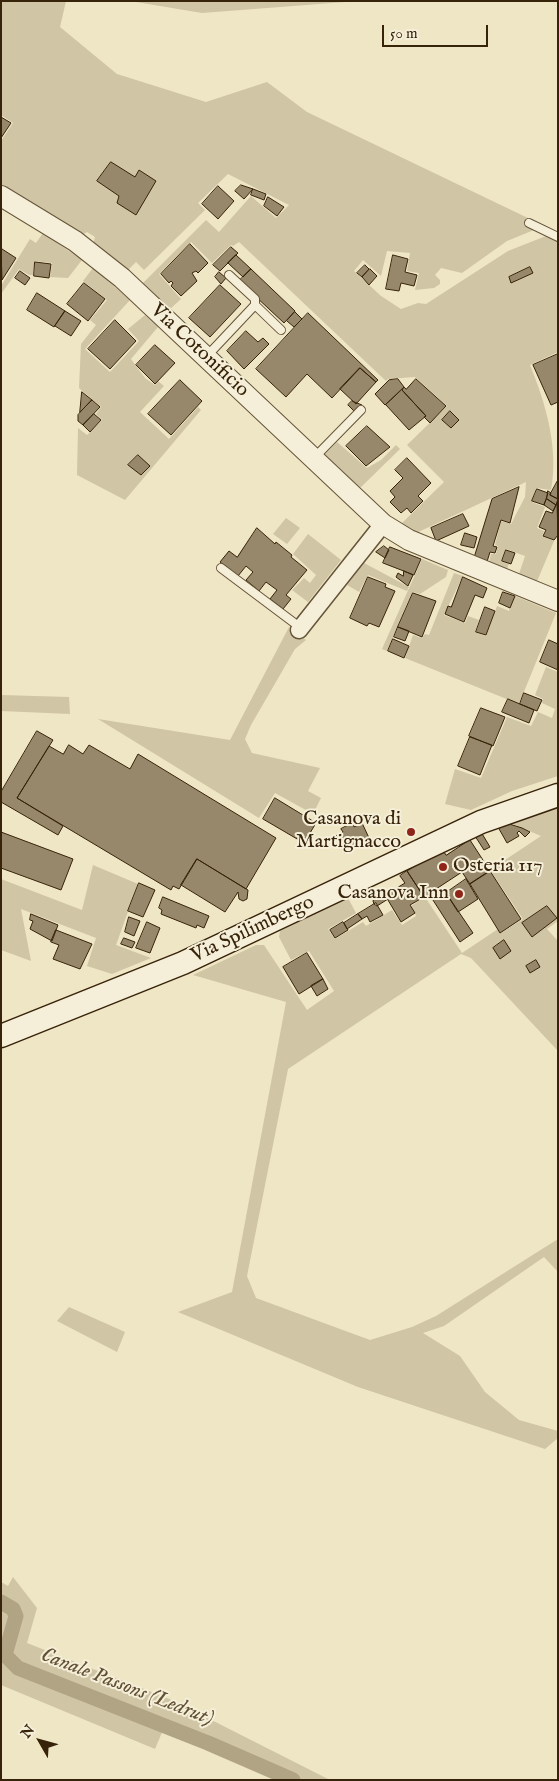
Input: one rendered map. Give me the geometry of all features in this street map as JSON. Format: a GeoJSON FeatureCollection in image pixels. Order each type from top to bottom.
{"type":"FeatureCollection","features":[{"type":"Feature","properties":{"kind":"main road","name":"Via Spilimbergo"},"geometry":{"type":"LineString","coordinates":[[1,1036],[183,963],[481,822],[558,795]]}},
{"type":"Feature","properties":{"kind":"street","name":"Via Cotonificio"},"geometry":{"type":"LineString","coordinates":[[1,196],[82,247],[122,278],[383,524],[410,540],[558,601]]}},
{"type":"Feature","properties":{"kind":"street"},"geometry":{"type":"LineString","coordinates":[[300,629],[383,524]]}},
{"type":"Feature","properties":{"kind":"lane"},"geometry":{"type":"LineString","coordinates":[[529,223],[558,237]]}},
{"type":"Feature","properties":{"kind":"lane"},"geometry":{"type":"LineString","coordinates":[[206,357],[255,305],[255,299],[229,275]]}},
{"type":"Feature","properties":{"kind":"lane"},"geometry":{"type":"LineString","coordinates":[[255,305],[280,330]]}},
{"type":"Feature","properties":{"kind":"lane"},"geometry":{"type":"LineString","coordinates":[[313,459],[361,410]]}},
{"type":"Feature","properties":{"kind":"lane"},"geometry":{"type":"LineString","coordinates":[[221,568],[300,629]]}},
{"type":"Feature","properties":{"kind":"shaded area"},"geometry":{"type":"Polygon","coordinates":[[[1,1],[66,1],[60,27],[117,74],[206,102],[267,82],[307,112],[530,219],[524,225],[534,230],[507,241],[462,273],[441,268],[435,275],[440,280],[440,284],[434,288],[415,290],[419,273],[407,271],[410,253],[387,251],[381,276],[363,260],[354,271],[381,296],[401,309],[418,303],[426,304],[508,251],[546,236],[558,242],[558,352],[530,365],[550,427],[553,459],[551,490],[536,488],[532,502],[545,507],[537,528],[544,531],[542,536],[554,541],[535,586],[521,581],[519,574],[525,556],[506,549],[501,561],[509,564],[505,574],[488,567],[491,554],[496,554],[498,546],[495,545],[501,521],[511,524],[525,497],[526,482],[414,534],[399,526],[444,482],[407,445],[447,406],[415,377],[388,379],[386,381],[239,242],[233,246],[231,245],[212,263],[191,242],[159,274],[181,299],[169,310],[142,284],[206,220],[219,232],[251,196],[276,218],[289,205],[228,174],[198,203],[205,210],[144,270],[136,262],[127,271],[93,245],[95,237],[87,232],[81,236],[1,186],[1,141],[13,123],[1,115],[1,1]]]}},
{"type":"Feature","properties":{"kind":"shaded area"},"geometry":{"type":"Polygon","coordinates":[[[130,1],[358,1],[202,13],[130,1]]]}},
{"type":"Feature","properties":{"kind":"shaded area"},"geometry":{"type":"Polygon","coordinates":[[[43,233],[82,260],[68,278],[50,277],[52,263],[35,261],[33,275],[29,275],[19,269],[1,294],[1,286],[30,239],[36,243],[43,233]]]}},
{"type":"Feature","properties":{"kind":"shaded area"},"geometry":{"type":"Polygon","coordinates":[[[93,268],[130,300],[85,349],[110,372],[139,341],[128,329],[145,315],[158,327],[131,359],[145,378],[155,385],[158,381],[164,386],[140,412],[169,439],[198,407],[201,410],[125,500],[77,475],[78,428],[87,435],[102,420],[96,414],[101,407],[79,388],[81,344],[96,325],[90,320],[107,300],[83,281],[93,268]]]}},
{"type":"Feature","properties":{"kind":"shaded area"},"geometry":{"type":"Polygon","coordinates":[[[337,442],[367,468],[381,460],[396,445],[400,449],[358,490],[322,457],[337,442]]]}},
{"type":"Feature","properties":{"kind":"shaded area"},"geometry":{"type":"Polygon","coordinates":[[[286,518],[300,528],[287,544],[273,534],[286,518]]]}},
{"type":"Feature","properties":{"kind":"shaded area"},"geometry":{"type":"Polygon","coordinates":[[[308,534],[341,560],[308,602],[292,590],[304,578],[310,583],[316,575],[293,554],[308,534]]]}},
{"type":"Feature","properties":{"kind":"shaded area"},"geometry":{"type":"Polygon","coordinates":[[[422,559],[448,570],[446,577],[420,594],[413,592],[387,651],[382,649],[422,559]]]}},
{"type":"Feature","properties":{"kind":"shaded area"},"geometry":{"type":"Polygon","coordinates":[[[364,563],[409,587],[407,591],[368,575],[359,592],[347,585],[364,563]]]}},
{"type":"Feature","properties":{"kind":"shaded area"},"geometry":{"type":"Polygon","coordinates":[[[454,573],[463,576],[444,615],[465,623],[468,616],[479,620],[475,632],[486,636],[497,606],[509,611],[515,596],[556,613],[519,704],[405,658],[413,635],[422,638],[425,634],[429,635],[454,573]]]}},
{"type":"Feature","properties":{"kind":"shaded area"},"geometry":{"type":"Polygon","coordinates":[[[289,627],[306,640],[295,649],[251,725],[245,739],[252,753],[320,768],[308,791],[321,798],[313,814],[275,793],[259,818],[98,719],[230,740],[289,627]]]}},
{"type":"Feature","properties":{"kind":"shaded area"},"geometry":{"type":"Polygon","coordinates":[[[546,667],[558,672],[558,776],[512,791],[471,810],[445,804],[455,769],[481,778],[507,717],[531,726],[538,712],[552,718],[555,709],[542,703],[543,699],[535,695],[546,667]]]}},
{"type":"Feature","properties":{"kind":"shaded area"},"geometry":{"type":"Polygon","coordinates":[[[1,695],[69,697],[70,714],[1,711],[1,695]]]}},
{"type":"Feature","properties":{"kind":"shaded area"},"geometry":{"type":"Polygon","coordinates":[[[558,806],[558,921],[547,929],[558,941],[558,1051],[471,958],[461,954],[288,1069],[247,1276],[256,1298],[370,1340],[412,1327],[436,1316],[558,1239],[558,1272],[544,1257],[444,1326],[423,1333],[460,1356],[485,1392],[519,1420],[558,1431],[558,1438],[545,1449],[358,1387],[178,1312],[232,1292],[286,1002],[193,975],[256,945],[264,945],[307,1010],[334,991],[309,951],[291,960],[279,937],[280,931],[348,898],[356,913],[328,929],[335,939],[363,922],[366,926],[392,910],[402,925],[416,916],[411,906],[425,897],[462,953],[498,929],[501,933],[523,919],[490,870],[541,836],[508,822],[558,806]]]}},
{"type":"Feature","properties":{"kind":"shaded area"},"geometry":{"type":"Polygon","coordinates":[[[93,865],[138,884],[116,945],[151,958],[112,974],[87,966],[96,938],[21,909],[31,961],[1,950],[1,879],[82,910],[93,865]]]}},
{"type":"Feature","properties":{"kind":"shaded area"},"geometry":{"type":"Polygon","coordinates":[[[69,1307],[125,1332],[117,1352],[57,1321],[69,1307]]]}},
{"type":"Feature","properties":{"kind":"shaded area"},"geometry":{"type":"Polygon","coordinates":[[[13,1577],[37,1608],[27,1643],[172,1700],[330,1780],[284,1780],[269,1772],[163,1730],[155,1749],[1,1685],[1,1582],[8,1586],[13,1577]]]}},
{"type":"Feature","properties":{"kind":"building"},"geometry":{"type":"Polygon","coordinates":[[[1,117],[11,123],[1,138],[1,117]]]}},
{"type":"Feature","properties":{"kind":"building"},"geometry":{"type":"Polygon","coordinates":[[[111,162],[135,177],[139,170],[156,181],[136,215],[117,203],[119,196],[97,181],[111,162]]]}},
{"type":"Feature","properties":{"kind":"building"},"geometry":{"type":"Polygon","coordinates":[[[241,185],[253,189],[244,199],[235,191],[241,185]]]}},
{"type":"Feature","properties":{"kind":"building"},"geometry":{"type":"Polygon","coordinates":[[[218,186],[234,201],[218,219],[202,204],[218,186]]]}},
{"type":"Feature","properties":{"kind":"building"},"geometry":{"type":"Polygon","coordinates":[[[253,189],[266,194],[264,200],[251,195],[253,189]]]}},
{"type":"Feature","properties":{"kind":"building"},"geometry":{"type":"Polygon","coordinates":[[[268,197],[284,207],[277,216],[264,206],[268,197]]]}},
{"type":"Feature","properties":{"kind":"building"},"geometry":{"type":"Polygon","coordinates":[[[190,244],[208,263],[198,273],[196,271],[192,273],[197,281],[181,296],[171,286],[173,283],[171,281],[169,283],[161,274],[190,244]]]}},
{"type":"Feature","properties":{"kind":"building"},"geometry":{"type":"Polygon","coordinates":[[[231,247],[238,253],[220,271],[213,265],[231,247]]]}},
{"type":"Feature","properties":{"kind":"building"},"geometry":{"type":"Polygon","coordinates":[[[1,250],[16,258],[2,280],[1,250]]]}},
{"type":"Feature","properties":{"kind":"building"},"geometry":{"type":"Polygon","coordinates":[[[236,255],[251,269],[243,277],[228,263],[236,255]]]}},
{"type":"Feature","properties":{"kind":"building"},"geometry":{"type":"Polygon","coordinates":[[[393,255],[408,259],[405,272],[417,275],[414,286],[401,283],[399,291],[386,289],[393,255]]]}},
{"type":"Feature","properties":{"kind":"building"},"geometry":{"type":"Polygon","coordinates":[[[35,262],[51,264],[49,278],[34,276],[35,262]]]}},
{"type":"Feature","properties":{"kind":"building"},"geometry":{"type":"Polygon","coordinates":[[[365,265],[369,269],[362,277],[357,273],[365,265]]]}},
{"type":"Feature","properties":{"kind":"building"},"geometry":{"type":"Polygon","coordinates":[[[530,267],[533,273],[511,283],[509,277],[530,267]]]}},
{"type":"Feature","properties":{"kind":"building"},"geometry":{"type":"Polygon","coordinates":[[[251,269],[295,311],[284,323],[239,281],[251,269]]]}},
{"type":"Feature","properties":{"kind":"building"},"geometry":{"type":"Polygon","coordinates":[[[370,269],[377,276],[369,285],[362,277],[370,269]]]}},
{"type":"Feature","properties":{"kind":"building"},"geometry":{"type":"Polygon","coordinates":[[[20,271],[30,278],[25,285],[15,278],[20,271]]]}},
{"type":"Feature","properties":{"kind":"building"},"geometry":{"type":"Polygon","coordinates":[[[219,272],[226,278],[221,284],[215,277],[219,272]]]}},
{"type":"Feature","properties":{"kind":"building"},"geometry":{"type":"Polygon","coordinates":[[[84,283],[105,299],[88,321],[67,304],[84,283]]]}},
{"type":"Feature","properties":{"kind":"building"},"geometry":{"type":"Polygon","coordinates":[[[220,285],[241,304],[210,337],[189,318],[220,285]]]}},
{"type":"Feature","properties":{"kind":"building"},"geometry":{"type":"Polygon","coordinates":[[[37,293],[65,311],[54,327],[27,310],[37,293]]]}},
{"type":"Feature","properties":{"kind":"building"},"geometry":{"type":"Polygon","coordinates":[[[65,311],[81,321],[71,336],[55,326],[65,311]]]}},
{"type":"Feature","properties":{"kind":"building"},"geometry":{"type":"Polygon","coordinates":[[[295,312],[302,319],[294,327],[287,321],[295,312]]]}},
{"type":"Feature","properties":{"kind":"building"},"geometry":{"type":"Polygon","coordinates":[[[308,313],[378,380],[376,382],[360,368],[332,398],[307,374],[286,397],[256,369],[308,313]]]}},
{"type":"Feature","properties":{"kind":"building"},"geometry":{"type":"Polygon","coordinates":[[[115,320],[136,341],[110,369],[88,349],[115,320]]]}},
{"type":"Feature","properties":{"kind":"building"},"geometry":{"type":"Polygon","coordinates":[[[246,331],[258,342],[263,338],[269,344],[244,369],[227,351],[246,331]]]}},
{"type":"Feature","properties":{"kind":"building"},"geometry":{"type":"Polygon","coordinates":[[[155,345],[175,363],[155,384],[136,365],[155,345]]]}},
{"type":"Feature","properties":{"kind":"building"},"geometry":{"type":"Polygon","coordinates":[[[558,354],[558,402],[551,405],[533,365],[558,354]]]}},
{"type":"Feature","properties":{"kind":"building"},"geometry":{"type":"Polygon","coordinates":[[[360,368],[376,382],[356,404],[340,389],[360,368]]]}},
{"type":"Feature","properties":{"kind":"building"},"geometry":{"type":"Polygon","coordinates":[[[398,379],[404,387],[385,405],[375,394],[389,380],[398,379]]]}},
{"type":"Feature","properties":{"kind":"building"},"geometry":{"type":"Polygon","coordinates":[[[416,379],[446,406],[430,423],[402,390],[404,387],[406,389],[416,379]]]}},
{"type":"Feature","properties":{"kind":"building"},"geometry":{"type":"Polygon","coordinates":[[[180,380],[202,401],[171,435],[148,414],[180,380]]]}},
{"type":"Feature","properties":{"kind":"building"},"geometry":{"type":"Polygon","coordinates":[[[402,390],[426,416],[409,430],[386,405],[402,390]]]}},
{"type":"Feature","properties":{"kind":"building"},"geometry":{"type":"Polygon","coordinates":[[[82,392],[92,400],[80,412],[82,392]]]}},
{"type":"Feature","properties":{"kind":"building"},"geometry":{"type":"Polygon","coordinates":[[[92,400],[100,407],[83,425],[78,421],[78,415],[92,400]]]}},
{"type":"Feature","properties":{"kind":"building"},"geometry":{"type":"Polygon","coordinates":[[[352,401],[362,405],[355,412],[348,405],[352,401]]]}},
{"type":"Feature","properties":{"kind":"building"},"geometry":{"type":"Polygon","coordinates":[[[450,411],[459,420],[451,428],[442,420],[450,411]]]}},
{"type":"Feature","properties":{"kind":"building"},"geometry":{"type":"Polygon","coordinates":[[[94,414],[101,420],[90,432],[83,425],[94,414]]]}},
{"type":"Feature","properties":{"kind":"building"},"geometry":{"type":"Polygon","coordinates":[[[367,426],[390,447],[366,466],[346,446],[367,426]]]}},
{"type":"Feature","properties":{"kind":"building"},"geometry":{"type":"Polygon","coordinates":[[[138,455],[150,466],[141,475],[128,465],[138,455]]]}},
{"type":"Feature","properties":{"kind":"building"},"geometry":{"type":"Polygon","coordinates":[[[407,458],[431,483],[418,496],[423,501],[411,513],[407,508],[401,513],[390,502],[395,497],[390,491],[403,478],[395,470],[407,458]]]}},
{"type":"Feature","properties":{"kind":"building"},"geometry":{"type":"Polygon","coordinates":[[[558,480],[558,499],[550,495],[558,480]]]}},
{"type":"Feature","properties":{"kind":"building"},"geometry":{"type":"Polygon","coordinates":[[[519,487],[510,523],[501,520],[493,546],[497,547],[495,553],[490,552],[486,565],[473,561],[492,499],[519,487]]]}},
{"type":"Feature","properties":{"kind":"building"},"geometry":{"type":"Polygon","coordinates":[[[537,489],[548,493],[544,505],[532,501],[537,489]]]}},
{"type":"Feature","properties":{"kind":"building"},"geometry":{"type":"Polygon","coordinates":[[[548,491],[551,493],[550,495],[558,499],[556,505],[547,499],[548,491]]]}},
{"type":"Feature","properties":{"kind":"building"},"geometry":{"type":"Polygon","coordinates":[[[547,499],[556,505],[553,511],[544,505],[547,499]]]}},
{"type":"Feature","properties":{"kind":"building"},"geometry":{"type":"Polygon","coordinates":[[[557,503],[558,535],[554,540],[543,536],[546,530],[539,527],[546,511],[552,513],[557,503]]]}},
{"type":"Feature","properties":{"kind":"building"},"geometry":{"type":"Polygon","coordinates":[[[463,514],[469,526],[436,541],[431,528],[463,514]]]}},
{"type":"Feature","properties":{"kind":"building"},"geometry":{"type":"Polygon","coordinates":[[[257,528],[275,544],[276,542],[292,555],[291,557],[307,570],[286,595],[291,599],[283,609],[270,599],[277,590],[266,582],[259,591],[246,580],[253,572],[246,566],[238,576],[220,562],[229,551],[237,557],[257,528]]]}},
{"type":"Feature","properties":{"kind":"building"},"geometry":{"type":"Polygon","coordinates":[[[465,533],[477,537],[474,548],[461,545],[465,533]]]}},
{"type":"Feature","properties":{"kind":"building"},"geometry":{"type":"Polygon","coordinates":[[[384,546],[389,550],[385,558],[376,552],[384,546]]]}},
{"type":"Feature","properties":{"kind":"building"},"geometry":{"type":"Polygon","coordinates":[[[390,547],[421,559],[414,575],[383,563],[390,547]]]}},
{"type":"Feature","properties":{"kind":"building"},"geometry":{"type":"Polygon","coordinates":[[[506,550],[515,553],[511,564],[502,561],[506,550]]]}},
{"type":"Feature","properties":{"kind":"building"},"geometry":{"type":"Polygon","coordinates":[[[404,571],[413,575],[408,586],[396,577],[398,573],[403,576],[404,571]]]}},
{"type":"Feature","properties":{"kind":"building"},"geometry":{"type":"Polygon","coordinates":[[[368,577],[386,584],[385,587],[395,591],[379,627],[369,623],[367,626],[350,618],[368,577]]]}},
{"type":"Feature","properties":{"kind":"building"},"geometry":{"type":"Polygon","coordinates":[[[463,577],[487,588],[483,598],[475,595],[464,622],[445,614],[448,606],[451,607],[463,577]]]}},
{"type":"Feature","properties":{"kind":"building"},"geometry":{"type":"Polygon","coordinates":[[[503,592],[515,596],[510,608],[499,603],[503,592]]]}},
{"type":"Feature","properties":{"kind":"building"},"geometry":{"type":"Polygon","coordinates":[[[413,593],[436,601],[422,637],[398,627],[413,593]]]}},
{"type":"Feature","properties":{"kind":"building"},"geometry":{"type":"Polygon","coordinates":[[[485,607],[495,611],[486,635],[476,632],[485,607]]]}},
{"type":"Feature","properties":{"kind":"building"},"geometry":{"type":"Polygon","coordinates":[[[398,627],[409,631],[405,641],[394,637],[398,627]]]}},
{"type":"Feature","properties":{"kind":"building"},"geometry":{"type":"Polygon","coordinates":[[[393,639],[409,646],[404,658],[388,651],[393,639]]]}},
{"type":"Feature","properties":{"kind":"building"},"geometry":{"type":"Polygon","coordinates":[[[549,640],[558,644],[558,670],[540,662],[549,640]]]}},
{"type":"Feature","properties":{"kind":"building"},"geometry":{"type":"Polygon","coordinates":[[[524,693],[542,700],[537,711],[520,704],[524,693]]]}},
{"type":"Feature","properties":{"kind":"building"},"geometry":{"type":"Polygon","coordinates":[[[508,699],[534,710],[529,723],[502,712],[508,699]]]}},
{"type":"Feature","properties":{"kind":"building"},"geometry":{"type":"Polygon","coordinates":[[[481,708],[505,717],[493,746],[469,736],[481,708]]]}},
{"type":"Feature","properties":{"kind":"building"},"geometry":{"type":"Polygon","coordinates":[[[37,731],[53,740],[17,798],[63,826],[58,835],[1,802],[1,792],[37,731]]]}},
{"type":"Feature","properties":{"kind":"building"},"geometry":{"type":"Polygon","coordinates":[[[470,737],[492,745],[480,775],[458,766],[470,737]]]}},
{"type":"Feature","properties":{"kind":"building"},"geometry":{"type":"Polygon","coordinates":[[[69,745],[83,754],[89,745],[130,769],[138,754],[276,838],[246,889],[197,859],[179,889],[173,886],[171,890],[17,798],[49,746],[63,754],[69,745]]]}},
{"type":"Feature","properties":{"kind":"building"},"geometry":{"type":"Polygon","coordinates":[[[275,798],[316,823],[304,843],[263,819],[275,798]]]}},
{"type":"Feature","properties":{"kind":"building"},"geometry":{"type":"Polygon","coordinates":[[[353,823],[354,827],[362,823],[370,840],[344,853],[336,836],[343,832],[341,829],[353,823]]]}},
{"type":"Feature","properties":{"kind":"building"},"geometry":{"type":"Polygon","coordinates":[[[506,823],[530,832],[525,837],[519,831],[517,833],[519,836],[507,843],[498,827],[506,823]]]}},
{"type":"Feature","properties":{"kind":"building"},"geometry":{"type":"Polygon","coordinates":[[[1,832],[73,859],[61,890],[1,868],[1,832]]]}},
{"type":"Feature","properties":{"kind":"building"},"geometry":{"type":"Polygon","coordinates":[[[481,832],[490,847],[484,850],[475,836],[481,832]]]}},
{"type":"Feature","properties":{"kind":"building"},"geometry":{"type":"Polygon","coordinates":[[[470,840],[490,871],[470,884],[462,872],[433,891],[431,897],[427,899],[424,897],[407,871],[442,849],[446,855],[470,840]]]}},
{"type":"Feature","properties":{"kind":"building"},"geometry":{"type":"Polygon","coordinates":[[[197,859],[248,890],[247,899],[243,901],[239,899],[238,892],[225,912],[181,885],[197,859]]]}},
{"type":"Feature","properties":{"kind":"building"},"geometry":{"type":"Polygon","coordinates":[[[407,871],[424,897],[410,905],[415,913],[401,922],[385,895],[405,883],[400,876],[407,871]]]}},
{"type":"Feature","properties":{"kind":"building"},"geometry":{"type":"Polygon","coordinates":[[[490,871],[521,919],[500,933],[470,884],[490,871]]]}},
{"type":"Feature","properties":{"kind":"building"},"geometry":{"type":"Polygon","coordinates":[[[466,879],[478,899],[458,912],[446,893],[466,879]]]}},
{"type":"Feature","properties":{"kind":"building"},"geometry":{"type":"Polygon","coordinates":[[[139,883],[155,890],[143,917],[128,911],[139,883]]]}},
{"type":"Feature","properties":{"kind":"building"},"geometry":{"type":"Polygon","coordinates":[[[436,889],[441,896],[446,893],[473,933],[460,942],[431,897],[436,889]]]}},
{"type":"Feature","properties":{"kind":"building"},"geometry":{"type":"Polygon","coordinates":[[[385,894],[388,899],[377,906],[374,904],[373,901],[385,894]]]}},
{"type":"Feature","properties":{"kind":"building"},"geometry":{"type":"Polygon","coordinates":[[[163,897],[209,916],[204,928],[197,925],[196,928],[161,914],[162,910],[159,908],[163,897]]]}},
{"type":"Feature","properties":{"kind":"building"},"geometry":{"type":"Polygon","coordinates":[[[376,903],[383,915],[370,922],[367,916],[362,919],[358,914],[376,903]]]}},
{"type":"Feature","properties":{"kind":"building"},"geometry":{"type":"Polygon","coordinates":[[[547,906],[557,918],[532,937],[522,923],[547,906]]]}},
{"type":"Feature","properties":{"kind":"building"},"geometry":{"type":"Polygon","coordinates":[[[31,914],[58,925],[52,941],[30,929],[33,921],[30,920],[31,914]]]}},
{"type":"Feature","properties":{"kind":"building"},"geometry":{"type":"Polygon","coordinates":[[[358,914],[362,919],[347,929],[344,923],[358,914]]]}},
{"type":"Feature","properties":{"kind":"building"},"geometry":{"type":"Polygon","coordinates":[[[129,917],[140,921],[134,936],[125,932],[129,917]]]}},
{"type":"Feature","properties":{"kind":"building"},"geometry":{"type":"Polygon","coordinates":[[[147,922],[160,928],[150,953],[136,948],[147,922]]]}},
{"type":"Feature","properties":{"kind":"building"},"geometry":{"type":"Polygon","coordinates":[[[343,922],[348,930],[335,938],[330,930],[343,922]]]}},
{"type":"Feature","properties":{"kind":"building"},"geometry":{"type":"Polygon","coordinates":[[[56,930],[92,944],[80,969],[53,959],[59,945],[51,942],[56,930]]]}},
{"type":"Feature","properties":{"kind":"building"},"geometry":{"type":"Polygon","coordinates":[[[124,938],[135,942],[132,948],[121,944],[124,938]]]}},
{"type":"Feature","properties":{"kind":"building"},"geometry":{"type":"Polygon","coordinates":[[[504,940],[511,951],[500,959],[493,948],[504,940]]]}},
{"type":"Feature","properties":{"kind":"building"},"geometry":{"type":"Polygon","coordinates":[[[307,953],[323,979],[299,994],[283,967],[307,953]]]}},
{"type":"Feature","properties":{"kind":"building"},"geometry":{"type":"Polygon","coordinates":[[[536,960],[540,967],[530,973],[526,966],[536,960]]]}},
{"type":"Feature","properties":{"kind":"building"},"geometry":{"type":"Polygon","coordinates":[[[323,979],[328,989],[317,996],[311,986],[323,979]]]}},
{"type":"Feature","properties":{"kind":"waterway","name":"Canale Passons (Ledrut)"},"geometry":{"type":"LineString","coordinates":[[1,1602],[13,1609],[16,1616],[5,1655],[18,1668],[208,1743],[293,1780]]}},
{"type":"Feature","properties":{"kind":"place","name":"Casanova di Martignacco"},"geometry":{"type":"Point","coordinates":[411,832]}},
{"type":"Feature","properties":{"kind":"place","name":"Osteria 117"},"geometry":{"type":"Point","coordinates":[443,867]}},
{"type":"Feature","properties":{"kind":"place","name":"Casanova Inn"},"geometry":{"type":"Point","coordinates":[459,894]}}]}
